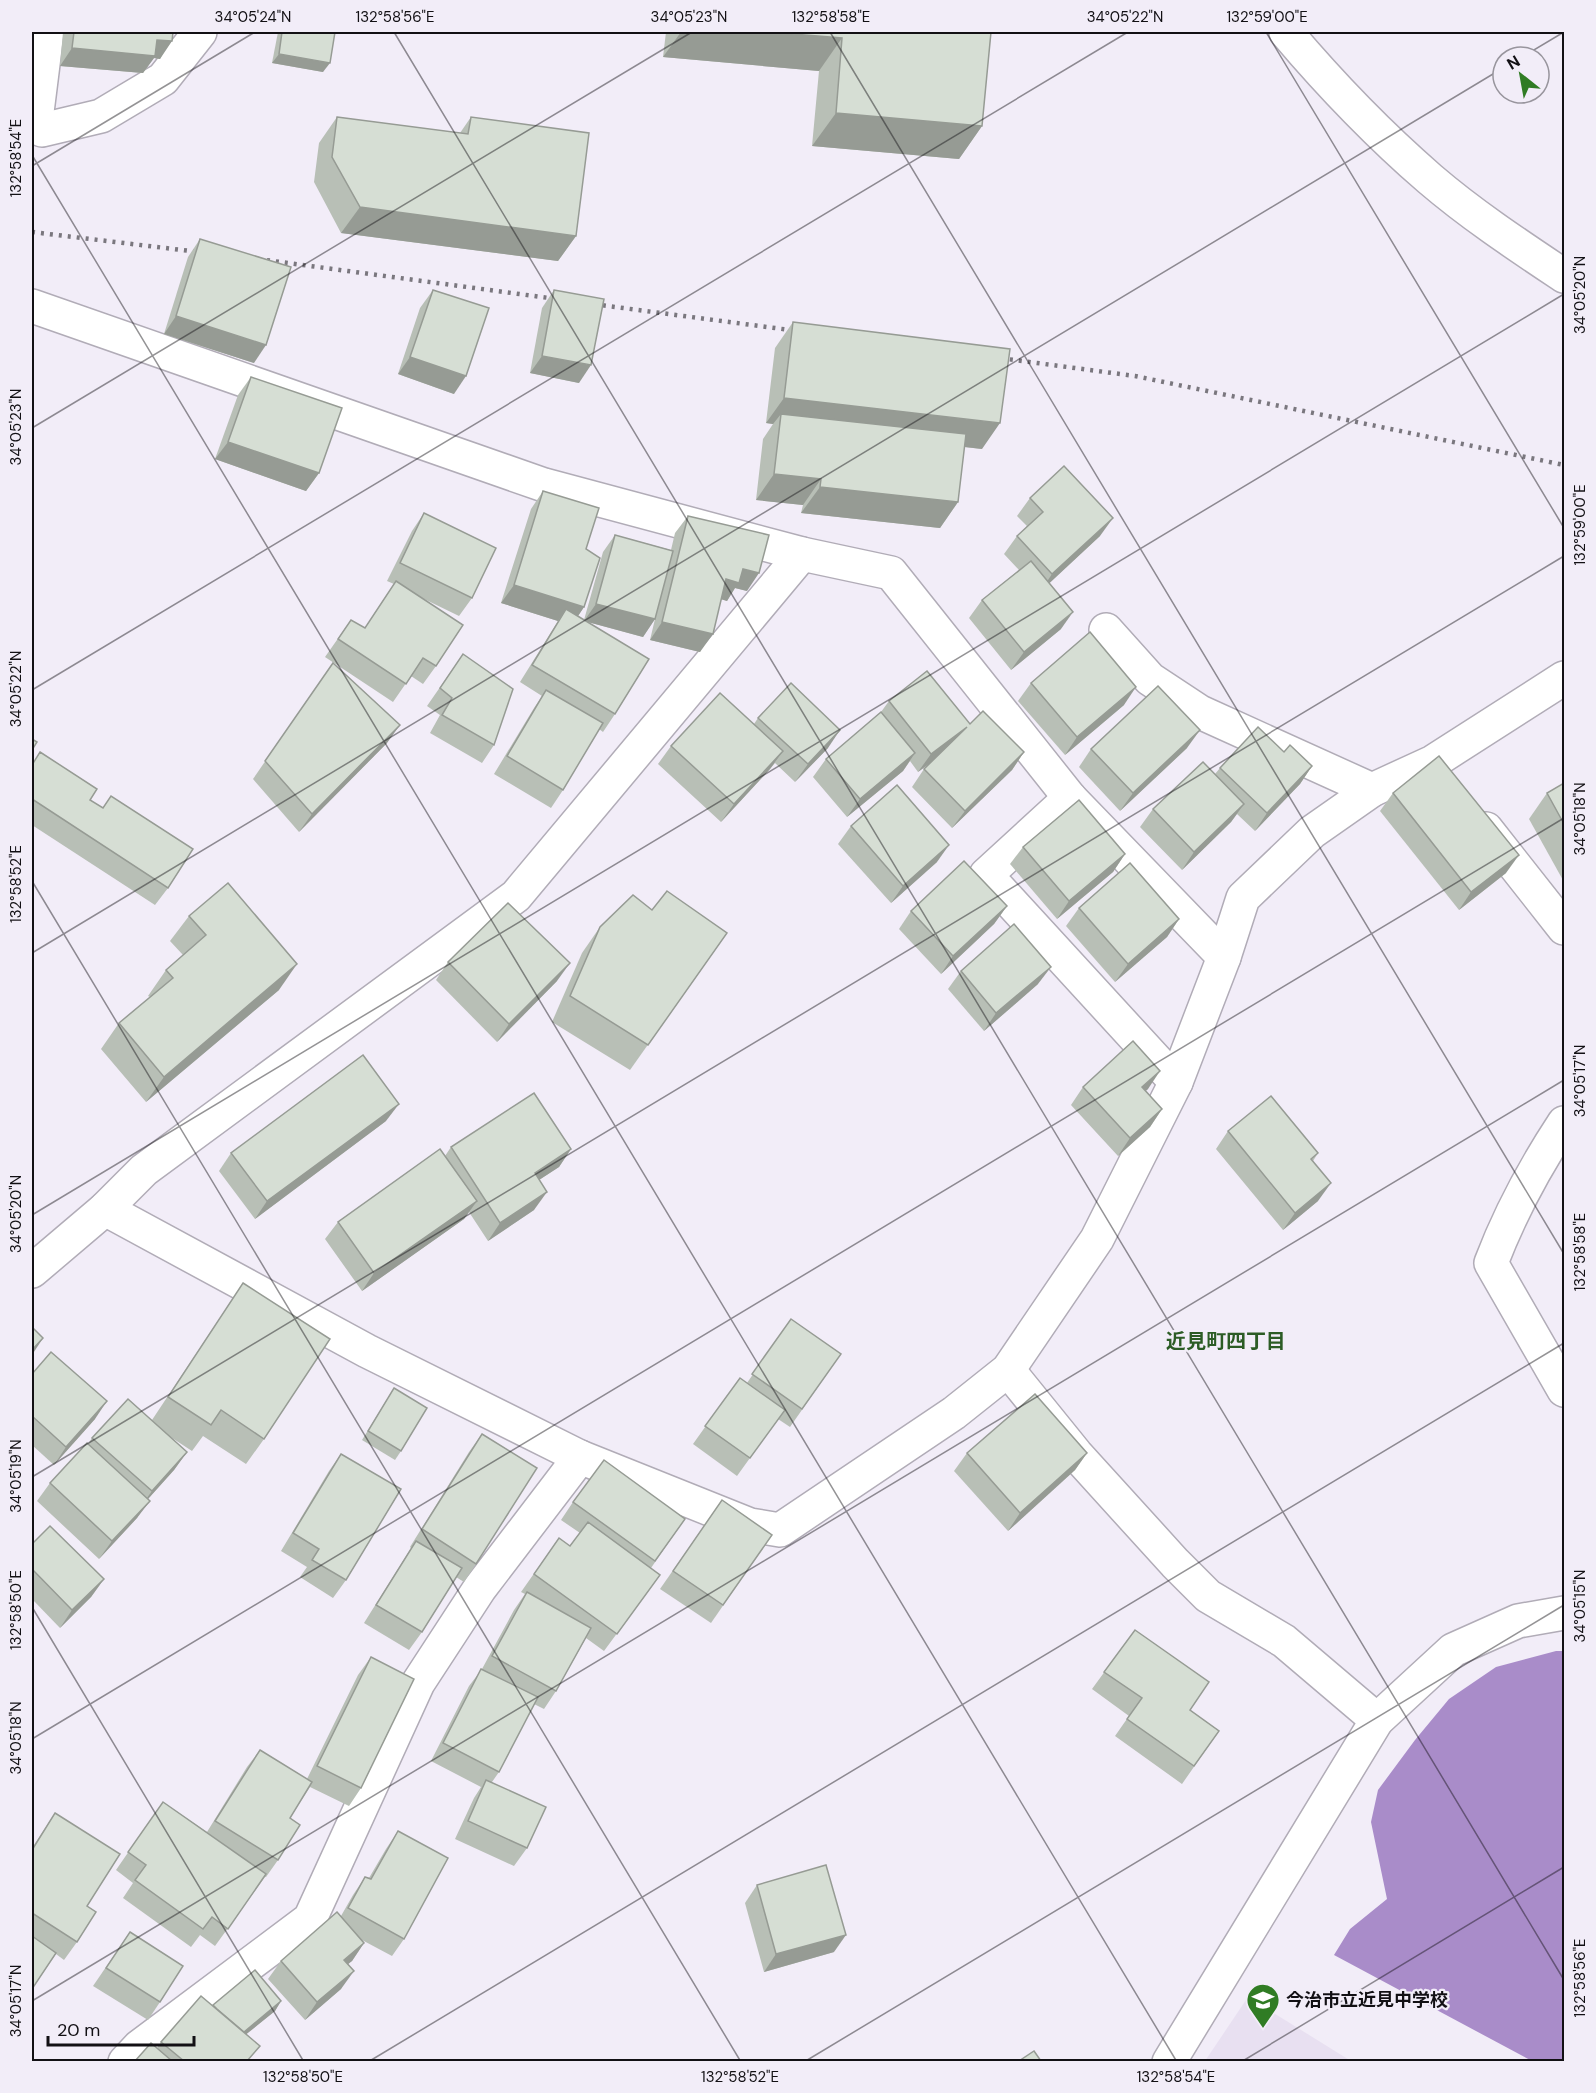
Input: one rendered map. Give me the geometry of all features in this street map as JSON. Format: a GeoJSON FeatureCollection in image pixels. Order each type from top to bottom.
{"type":"FeatureCollection","features":[{"type":"Feature","properties":{"kind":"street"},"geometry":{"type":"LineString","coordinates":[[47,32],[34,124],[42,130],[101,116],[163,79],[200,32]]}},
{"type":"Feature","properties":{"kind":"street"},"geometry":{"type":"LineString","coordinates":[[1286,32],[1353,106],[1431,180],[1511,241],[1564,276]]}},
{"type":"Feature","properties":{"kind":"street"},"geometry":{"type":"LineString","coordinates":[[32,306],[544,485],[802,554],[891,573],[1070,798],[1224,957]]}},
{"type":"Feature","properties":{"kind":"street"},"geometry":{"type":"LineString","coordinates":[[32,1271],[105,1209],[144,1170],[516,896],[802,554]]}},
{"type":"Feature","properties":{"kind":"street"},"geometry":{"type":"LineString","coordinates":[[1106,630],[1150,679],[1200,712],[1372,790]]}},
{"type":"Feature","properties":{"kind":"street"},"geometry":{"type":"LineString","coordinates":[[105,1209],[367,1351],[580,1457],[750,1525],[780,1530],[954,1413],[1008,1370],[1097,1239],[1176,1082],[1224,957],[1243,898],[1312,832],[1372,790],[1433,762],[1564,678]]}},
{"type":"Feature","properties":{"kind":"street"},"geometry":{"type":"LineString","coordinates":[[1433,762],[1564,928]]}},
{"type":"Feature","properties":{"kind":"street"},"geometry":{"type":"LineString","coordinates":[[1070,798],[986,874],[1176,1082]]}},
{"type":"Feature","properties":{"kind":"street"},"geometry":{"type":"LineString","coordinates":[[1563,1129],[1535,1167],[1491,1263],[1564,1390]]}},
{"type":"Feature","properties":{"kind":"street"},"geometry":{"type":"LineString","coordinates":[[1008,1370],[1076,1454],[1208,1596],[1284,1641],[1377,1720]]}},
{"type":"Feature","properties":{"kind":"street"},"geometry":{"type":"LineString","coordinates":[[124,2061],[310,1919],[418,1683],[480,1588],[580,1457]]}},
{"type":"Feature","properties":{"kind":"street"},"geometry":{"type":"LineString","coordinates":[[1169,2061],[1377,1720],[1452,1650],[1518,1621],[1564,1613]]}},
{"type":"Feature","properties":{"kind":"shaded area"},"geometry":{"type":"Polygon","coordinates":[[[1556,1651],[1564,1651],[1564,2061],[1532,2061],[1334,1955],[1350,1929],[1387,1899],[1371,1822],[1378,1790],[1449,1699],[1496,1667],[1556,1651]]]}},
{"type":"Feature","properties":{"kind":"shaded area","name":"今治市立近見中学校"},"geometry":{"type":"Polygon","coordinates":[[[1248,1997],[1351,2061],[1205,2061],[1248,1997]]]}},
{"type":"Feature","properties":{"kind":"building"},"geometry":{"type":"Polygon","coordinates":[[[74,32],[173,32],[172,41],[157,40],[155,56],[72,48],[74,32]]]}},
{"type":"Feature","properties":{"kind":"building"},"geometry":{"type":"Polygon","coordinates":[[[282,32],[335,32],[330,63],[279,54],[282,32]]]}},
{"type":"Feature","properties":{"kind":"building"},"geometry":{"type":"Polygon","coordinates":[[[768,32],[991,32],[982,126],[836,113],[842,38],[768,32]]]}},
{"type":"Feature","properties":{"kind":"building"},"geometry":{"type":"Polygon","coordinates":[[[337,117],[468,134],[471,117],[589,133],[576,236],[360,207],[332,157],[337,117]]]}},
{"type":"Feature","properties":{"kind":"building"},"geometry":{"type":"Polygon","coordinates":[[[200,239],[291,267],[266,345],[176,316],[200,239]]]}},
{"type":"Feature","properties":{"kind":"building"},"geometry":{"type":"Polygon","coordinates":[[[433,290],[489,308],[466,376],[410,357],[433,290]]]}},
{"type":"Feature","properties":{"kind":"building"},"geometry":{"type":"Polygon","coordinates":[[[554,290],[604,299],[591,365],[542,356],[554,290]]]}},
{"type":"Feature","properties":{"kind":"building"},"geometry":{"type":"Polygon","coordinates":[[[793,322],[1010,349],[1000,423],[784,398],[793,322]]]}},
{"type":"Feature","properties":{"kind":"building"},"geometry":{"type":"Polygon","coordinates":[[[251,377],[342,408],[319,473],[228,442],[251,377]]]}},
{"type":"Feature","properties":{"kind":"building"},"geometry":{"type":"Polygon","coordinates":[[[781,414],[966,434],[958,502],[820,487],[821,479],[774,474],[781,414]]]}},
{"type":"Feature","properties":{"kind":"building"},"geometry":{"type":"Polygon","coordinates":[[[1064,466],[1113,518],[1052,574],[1017,536],[1043,512],[1030,498],[1064,466]]]}},
{"type":"Feature","properties":{"kind":"building"},"geometry":{"type":"Polygon","coordinates":[[[543,491],[599,508],[586,549],[600,558],[584,607],[514,585],[543,491]]]}},
{"type":"Feature","properties":{"kind":"building"},"geometry":{"type":"Polygon","coordinates":[[[424,513],[496,548],[472,598],[400,563],[424,513]]]}},
{"type":"Feature","properties":{"kind":"building"},"geometry":{"type":"Polygon","coordinates":[[[688,516],[769,535],[759,573],[743,569],[739,583],[726,579],[713,634],[662,622],[688,516]]]}},
{"type":"Feature","properties":{"kind":"building"},"geometry":{"type":"Polygon","coordinates":[[[615,535],[673,551],[655,619],[596,604],[615,535]]]}},
{"type":"Feature","properties":{"kind":"building"},"geometry":{"type":"Polygon","coordinates":[[[1031,561],[1073,612],[1024,652],[982,600],[1031,561]]]}},
{"type":"Feature","properties":{"kind":"building"},"geometry":{"type":"Polygon","coordinates":[[[396,581],[463,625],[436,666],[423,658],[406,684],[338,639],[351,620],[365,628],[396,581]]]}},
{"type":"Feature","properties":{"kind":"building"},"geometry":{"type":"Polygon","coordinates":[[[566,609],[649,659],[615,714],[532,665],[566,609]]]}},
{"type":"Feature","properties":{"kind":"building"},"geometry":{"type":"Polygon","coordinates":[[[1090,632],[1136,687],[1077,737],[1031,683],[1090,632]]]}},
{"type":"Feature","properties":{"kind":"building"},"geometry":{"type":"Polygon","coordinates":[[[463,654],[513,689],[494,745],[442,715],[452,698],[440,688],[463,654]]]}},
{"type":"Feature","properties":{"kind":"building"},"geometry":{"type":"Polygon","coordinates":[[[333,663],[400,725],[312,814],[265,761],[333,663]]]}},
{"type":"Feature","properties":{"kind":"building"},"geometry":{"type":"Polygon","coordinates":[[[927,671],[970,724],[983,711],[1024,752],[965,811],[924,769],[967,727],[931,754],[889,701],[927,671]]]}},
{"type":"Feature","properties":{"kind":"building"},"geometry":{"type":"Polygon","coordinates":[[[791,683],[840,730],[808,764],[758,718],[791,683]]]}},
{"type":"Feature","properties":{"kind":"building"},"geometry":{"type":"Polygon","coordinates":[[[1158,686],[1200,730],[1133,793],[1091,749],[1158,686]]]}},
{"type":"Feature","properties":{"kind":"building"},"geometry":{"type":"Polygon","coordinates":[[[546,690],[603,723],[563,790],[507,756],[546,690]]]}},
{"type":"Feature","properties":{"kind":"building"},"geometry":{"type":"Polygon","coordinates":[[[720,693],[783,751],[734,804],[671,746],[720,693]]]}},
{"type":"Feature","properties":{"kind":"building"},"geometry":{"type":"Polygon","coordinates":[[[881,712],[915,753],[860,799],[826,759],[881,712]]]}},
{"type":"Feature","properties":{"kind":"building"},"geometry":{"type":"Polygon","coordinates":[[[1258,727],[1284,752],[1290,745],[1312,766],[1267,813],[1220,768],[1258,727]]]}},
{"type":"Feature","properties":{"kind":"building"},"geometry":{"type":"Polygon","coordinates":[[[32,739],[37,742],[32,750],[32,739]]]}},
{"type":"Feature","properties":{"kind":"building"},"geometry":{"type":"Polygon","coordinates":[[[40,752],[97,789],[90,800],[103,808],[111,796],[193,849],[168,888],[32,799],[32,765],[40,752]]]}},
{"type":"Feature","properties":{"kind":"building"},"geometry":{"type":"Polygon","coordinates":[[[1439,756],[1519,855],[1471,892],[1393,793],[1439,756]]]}},
{"type":"Feature","properties":{"kind":"building"},"geometry":{"type":"Polygon","coordinates":[[[1203,762],[1244,804],[1194,852],[1153,809],[1203,762]]]}},
{"type":"Feature","properties":{"kind":"building"},"geometry":{"type":"Polygon","coordinates":[[[1564,783],[1564,824],[1547,793],[1564,783]]]}},
{"type":"Feature","properties":{"kind":"building"},"geometry":{"type":"Polygon","coordinates":[[[897,785],[949,845],[903,886],[851,826],[897,785]]]}},
{"type":"Feature","properties":{"kind":"building"},"geometry":{"type":"Polygon","coordinates":[[[1079,800],[1125,854],[1069,901],[1023,847],[1079,800]]]}},
{"type":"Feature","properties":{"kind":"building"},"geometry":{"type":"Polygon","coordinates":[[[964,861],[1007,906],[953,956],[911,911],[964,861]]]}},
{"type":"Feature","properties":{"kind":"building"},"geometry":{"type":"Polygon","coordinates":[[[1130,863],[1179,919],[1128,964],[1079,908],[1130,863]]]}},
{"type":"Feature","properties":{"kind":"building"},"geometry":{"type":"Polygon","coordinates":[[[228,883],[297,964],[164,1077],[119,1023],[173,978],[166,970],[206,935],[189,916],[228,883]]]}},
{"type":"Feature","properties":{"kind":"building"},"geometry":{"type":"Polygon","coordinates":[[[667,891],[727,933],[648,1045],[570,996],[600,927],[633,895],[652,910],[667,891]]]}},
{"type":"Feature","properties":{"kind":"building"},"geometry":{"type":"Polygon","coordinates":[[[508,903],[570,963],[509,1024],[448,962],[508,903]]]}},
{"type":"Feature","properties":{"kind":"building"},"geometry":{"type":"Polygon","coordinates":[[[1014,924],[1051,967],[996,1013],[961,971],[1014,924]]]}},
{"type":"Feature","properties":{"kind":"building"},"geometry":{"type":"Polygon","coordinates":[[[1133,1041],[1160,1071],[1142,1087],[1162,1109],[1130,1138],[1083,1087],[1133,1041]]]}},
{"type":"Feature","properties":{"kind":"building"},"geometry":{"type":"Polygon","coordinates":[[[363,1055],[399,1104],[267,1201],[231,1153],[363,1055]]]}},
{"type":"Feature","properties":{"kind":"building"},"geometry":{"type":"Polygon","coordinates":[[[534,1093],[571,1149],[535,1173],[547,1192],[500,1223],[451,1147],[534,1093]]]}},
{"type":"Feature","properties":{"kind":"building"},"geometry":{"type":"Polygon","coordinates":[[[1271,1096],[1318,1153],[1311,1159],[1331,1183],[1295,1213],[1228,1131],[1271,1096]]]}},
{"type":"Feature","properties":{"kind":"building"},"geometry":{"type":"Polygon","coordinates":[[[440,1149],[477,1201],[374,1273],[338,1222],[440,1149]]]}},
{"type":"Feature","properties":{"kind":"building"},"geometry":{"type":"Polygon","coordinates":[[[243,1283],[330,1339],[264,1439],[221,1410],[211,1425],[168,1397],[243,1283]]]}},
{"type":"Feature","properties":{"kind":"building"},"geometry":{"type":"Polygon","coordinates":[[[791,1319],[841,1354],[802,1409],[752,1374],[791,1319]]]}},
{"type":"Feature","properties":{"kind":"building"},"geometry":{"type":"Polygon","coordinates":[[[32,1327],[43,1338],[32,1350],[32,1327]]]}},
{"type":"Feature","properties":{"kind":"building"},"geometry":{"type":"Polygon","coordinates":[[[51,1352],[107,1401],[66,1447],[32,1416],[32,1374],[51,1352]]]}},
{"type":"Feature","properties":{"kind":"building"},"geometry":{"type":"Polygon","coordinates":[[[740,1378],[785,1410],[750,1458],[705,1426],[740,1378]]]}},
{"type":"Feature","properties":{"kind":"building"},"geometry":{"type":"Polygon","coordinates":[[[394,1388],[427,1408],[401,1451],[368,1431],[394,1388]]]}},
{"type":"Feature","properties":{"kind":"building"},"geometry":{"type":"Polygon","coordinates":[[[1035,1394],[1087,1453],[1020,1513],[967,1453],[1035,1394]]]}},
{"type":"Feature","properties":{"kind":"building"},"geometry":{"type":"Polygon","coordinates":[[[128,1399],[187,1452],[152,1491],[92,1438],[128,1399]]]}},
{"type":"Feature","properties":{"kind":"building"},"geometry":{"type":"Polygon","coordinates":[[[482,1434],[537,1468],[476,1564],[422,1529],[482,1434]]]}},
{"type":"Feature","properties":{"kind":"building"},"geometry":{"type":"Polygon","coordinates":[[[87,1443],[150,1501],[112,1541],[50,1483],[87,1443]]]}},
{"type":"Feature","properties":{"kind":"building"},"geometry":{"type":"Polygon","coordinates":[[[341,1454],[401,1489],[346,1580],[312,1560],[319,1549],[293,1533],[341,1454]]]}},
{"type":"Feature","properties":{"kind":"building"},"geometry":{"type":"Polygon","coordinates":[[[604,1460],[685,1519],[655,1561],[573,1502],[604,1460]]]}},
{"type":"Feature","properties":{"kind":"building"},"geometry":{"type":"Polygon","coordinates":[[[722,1500],[772,1535],[723,1605],[673,1571],[722,1500]]]}},
{"type":"Feature","properties":{"kind":"building"},"geometry":{"type":"Polygon","coordinates":[[[588,1522],[660,1575],[617,1634],[534,1574],[559,1538],[570,1546],[588,1522]]]}},
{"type":"Feature","properties":{"kind":"building"},"geometry":{"type":"Polygon","coordinates":[[[50,1526],[104,1579],[72,1610],[32,1569],[32,1544],[50,1526]]]}},
{"type":"Feature","properties":{"kind":"building"},"geometry":{"type":"Polygon","coordinates":[[[416,1541],[462,1568],[422,1632],[376,1605],[416,1541]]]}},
{"type":"Feature","properties":{"kind":"building"},"geometry":{"type":"Polygon","coordinates":[[[527,1592],[591,1628],[556,1691],[492,1656],[527,1592]]]}},
{"type":"Feature","properties":{"kind":"building"},"geometry":{"type":"Polygon","coordinates":[[[1135,1630],[1209,1682],[1190,1710],[1219,1731],[1194,1766],[1127,1719],[1142,1698],[1104,1672],[1135,1630]]]}},
{"type":"Feature","properties":{"kind":"building"},"geometry":{"type":"Polygon","coordinates":[[[371,1657],[414,1679],[361,1788],[317,1766],[371,1657]]]}},
{"type":"Feature","properties":{"kind":"building"},"geometry":{"type":"Polygon","coordinates":[[[481,1669],[538,1697],[499,1772],[443,1743],[481,1669]]]}},
{"type":"Feature","properties":{"kind":"building"},"geometry":{"type":"Polygon","coordinates":[[[260,1750],[312,1782],[290,1818],[300,1825],[278,1860],[215,1821],[260,1750]]]}},
{"type":"Feature","properties":{"kind":"building"},"geometry":{"type":"Polygon","coordinates":[[[486,1780],[546,1807],[527,1848],[468,1821],[486,1780]]]}},
{"type":"Feature","properties":{"kind":"building"},"geometry":{"type":"Polygon","coordinates":[[[163,1802],[266,1874],[228,1929],[212,1917],[203,1929],[135,1880],[146,1865],[128,1852],[163,1802]]]}},
{"type":"Feature","properties":{"kind":"building"},"geometry":{"type":"Polygon","coordinates":[[[55,1813],[120,1854],[87,1906],[96,1912],[77,1942],[32,1913],[32,1850],[55,1813]]]}},
{"type":"Feature","properties":{"kind":"building"},"geometry":{"type":"Polygon","coordinates":[[[398,1831],[448,1858],[404,1939],[348,1908],[365,1877],[371,1879],[398,1831]]]}},
{"type":"Feature","properties":{"kind":"building"},"geometry":{"type":"Polygon","coordinates":[[[826,1865],[846,1935],[776,1954],[757,1885],[826,1865]]]}},
{"type":"Feature","properties":{"kind":"building"},"geometry":{"type":"Polygon","coordinates":[[[337,1912],[364,1943],[344,1960],[354,1971],[317,2002],[281,1961],[337,1912]]]}},
{"type":"Feature","properties":{"kind":"building"},"geometry":{"type":"Polygon","coordinates":[[[130,1932],[183,1966],[160,2002],[106,1968],[130,1932]]]}},
{"type":"Feature","properties":{"kind":"building"},"geometry":{"type":"Polygon","coordinates":[[[32,1936],[56,1953],[32,1989],[32,1936]]]}},
{"type":"Feature","properties":{"kind":"building"},"geometry":{"type":"Polygon","coordinates":[[[255,1970],[281,2001],[244,2032],[213,2005],[255,1970]]]}},
{"type":"Feature","properties":{"kind":"building"},"geometry":{"type":"Polygon","coordinates":[[[201,1996],[260,2046],[247,2061],[184,2061],[161,2042],[201,1996]]]}},
{"type":"Feature","properties":{"kind":"building"},"geometry":{"type":"Polygon","coordinates":[[[151,2043],[172,2061],[135,2061],[151,2043]]]}},
{"type":"Feature","properties":{"kind":"building"},"geometry":{"type":"Polygon","coordinates":[[[1034,2051],[1041,2061],[1019,2061],[1034,2051]]]}},
{"type":"Feature","properties":{"kind":"railway"},"geometry":{"type":"LineString","coordinates":[[32,232],[207,253]]}},
{"type":"Feature","properties":{"kind":"railway"},"geometry":{"type":"LineString","coordinates":[[258,259],[564,300]]}},
{"type":"Feature","properties":{"kind":"railway"},"geometry":{"type":"LineString","coordinates":[[585,303],[805,332]]}},
{"type":"Feature","properties":{"kind":"railway"},"geometry":{"type":"LineString","coordinates":[[992,357],[1135,376],[1564,465]]}},
{"type":"Feature","properties":{"kind":"place","name":"今治市立近見中学校"},"geometry":{"type":"Point","coordinates":[1263,2029]}},
{"type":"Feature","properties":{"kind":"district","name":"近見町四丁目"},"geometry":{"type":"Point","coordinates":[1226,1341]}}]}
